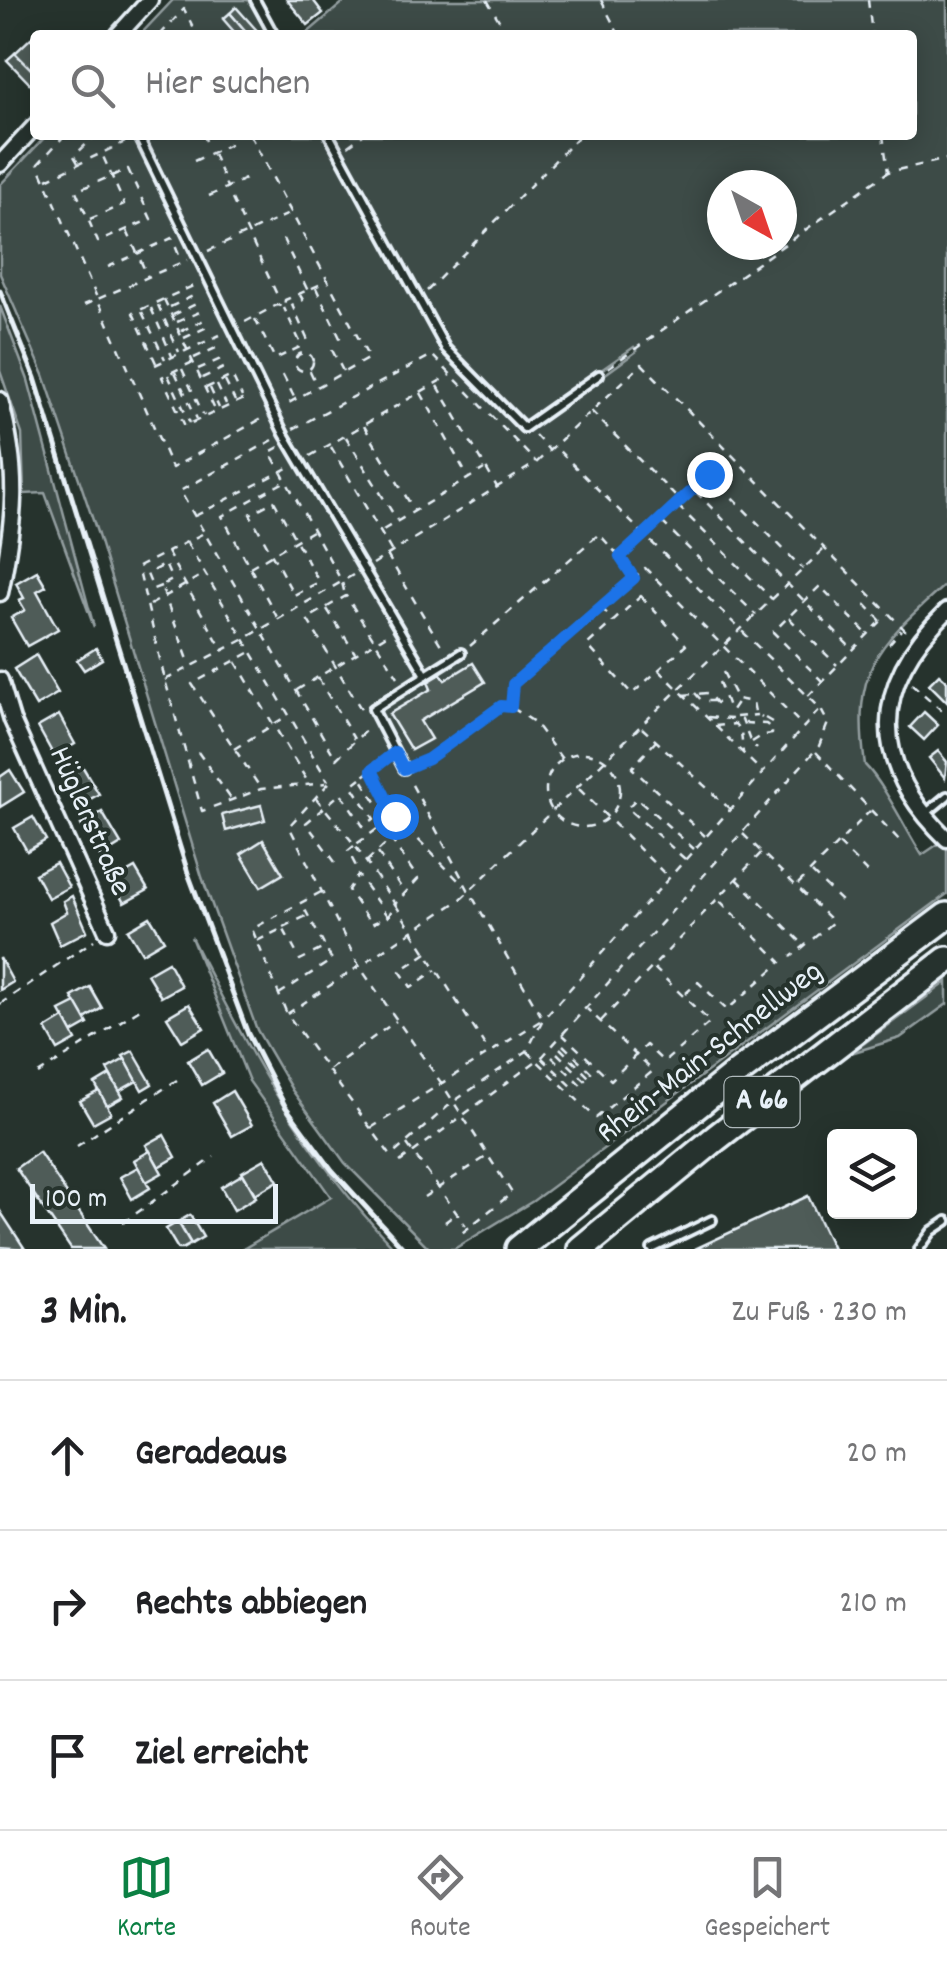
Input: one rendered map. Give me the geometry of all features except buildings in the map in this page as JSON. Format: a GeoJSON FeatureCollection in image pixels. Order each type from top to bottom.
{"type":"FeatureCollection","features":[{"type":"Feature","properties":{"kind":"highway","name":"Rhein-Main-Schnellweg"},"geometry":{"type":"LineString","coordinates":[[519,1249],[736,1074],[947,916]]}},
{"type":"Feature","properties":{"kind":"highway","name":"A 66"},"geometry":{"type":"LineString","coordinates":[[581,1249],[716,1138],[947,960]]}},
{"type":"Feature","properties":{"kind":"street"},"geometry":{"type":"LineString","coordinates":[[123,30],[150,0]]}},
{"type":"Feature","properties":{"kind":"street"},"geometry":{"type":"LineString","coordinates":[[0,164],[30,131]]}},
{"type":"Feature","properties":{"kind":"street"},"geometry":{"type":"LineString","coordinates":[[0,400],[10,438],[14,494],[11,538],[0,593]]}},
{"type":"Feature","properties":{"kind":"street"},"geometry":{"type":"LineString","coordinates":[[947,611],[918,641],[899,674],[890,711],[891,748],[902,784],[923,816],[947,840]]}},
{"type":"Feature","properties":{"kind":"street","name":"Hüglerstraße"},"geometry":{"type":"LineString","coordinates":[[0,680],[12,720],[108,931]]}},
{"type":"Feature","properties":{"kind":"lane"},"geometry":{"type":"LineString","coordinates":[[254,0],[271,30]]}},
{"type":"Feature","properties":{"kind":"lane"},"geometry":{"type":"LineString","coordinates":[[141,140],[286,438],[426,675]]}},
{"type":"Feature","properties":{"kind":"lane"},"geometry":{"type":"LineString","coordinates":[[331,140],[446,348],[524,428],[599,375]]}},
{"type":"Feature","properties":{"kind":"lane"},"geometry":{"type":"LineString","coordinates":[[404,769],[372,709],[461,653]]}},
{"type":"Feature","properties":{"kind":"lane"},"geometry":{"type":"LineString","coordinates":[[923,816],[947,796]]}},
{"type":"Feature","properties":{"kind":"lane"},"geometry":{"type":"LineString","coordinates":[[652,1249],[712,1220]]}},
{"type":"Feature","properties":{"kind":"lane"},"geometry":{"type":"LineString","coordinates":[[920,1249],[932,1231],[947,1222]]}},
{"type":"Feature","properties":{"kind":"path"},"geometry":{"type":"LineString","coordinates":[[487,0],[500,22],[500,30]]}},
{"type":"Feature","properties":{"kind":"path"},"geometry":{"type":"LineString","coordinates":[[602,0],[617,30]]}},
{"type":"Feature","properties":{"kind":"path"},"geometry":{"type":"LineString","coordinates":[[868,0],[871,30]]}},
{"type":"Feature","properties":{"kind":"path"},"geometry":{"type":"LineString","coordinates":[[165,30],[184,10],[194,30]]}},
{"type":"Feature","properties":{"kind":"path"},"geometry":{"type":"LineString","coordinates":[[61,140],[38,164],[172,468],[370,358],[253,140]]}},
{"type":"Feature","properties":{"kind":"path"},"geometry":{"type":"LineString","coordinates":[[78,164],[74,156],[91,140]]}},
{"type":"Feature","properties":{"kind":"path"},"geometry":{"type":"LineString","coordinates":[[45,180],[129,140]]}},
{"type":"Feature","properties":{"kind":"path"},"geometry":{"type":"LineString","coordinates":[[338,152],[356,140]]}},
{"type":"Feature","properties":{"kind":"path"},"geometry":{"type":"LineString","coordinates":[[419,300],[575,140]]}},
{"type":"Feature","properties":{"kind":"path"},"geometry":{"type":"LineString","coordinates":[[885,140],[888,172]]}},
{"type":"Feature","properties":{"kind":"path"},"geometry":{"type":"LineString","coordinates":[[194,161],[232,143]]}},
{"type":"Feature","properties":{"kind":"path"},"geometry":{"type":"LineString","coordinates":[[89,220],[124,204],[102,153]]}},
{"type":"Feature","properties":{"kind":"path"},"geometry":{"type":"LineString","coordinates":[[212,153],[228,187]]}},
{"type":"Feature","properties":{"kind":"path"},"geometry":{"type":"LineString","coordinates":[[599,375],[888,172],[947,158]]}},
{"type":"Feature","properties":{"kind":"path"},"geometry":{"type":"LineString","coordinates":[[128,168],[150,219],[98,242],[76,192],[112,176],[128,168]]}},
{"type":"Feature","properties":{"kind":"path"},"geometry":{"type":"LineString","coordinates":[[209,196],[247,178]]}},
{"type":"Feature","properties":{"kind":"path"},"geometry":{"type":"LineString","coordinates":[[232,199],[279,298],[277,305]]}},
{"type":"Feature","properties":{"kind":"path"},"geometry":{"type":"LineString","coordinates":[[126,230],[148,277]]}},
{"type":"Feature","properties":{"kind":"path"},"geometry":{"type":"LineString","coordinates":[[108,267],[172,238],[182,262]]}},
{"type":"Feature","properties":{"kind":"path"},"geometry":{"type":"LineString","coordinates":[[283,239],[308,290]]}},
{"type":"Feature","properties":{"kind":"path"},"geometry":{"type":"LineString","coordinates":[[279,298],[285,300],[330,280]]}},
{"type":"Feature","properties":{"kind":"path"},"geometry":{"type":"LineString","coordinates":[[193,286],[133,313],[156,365],[277,305],[284,306]]}},
{"type":"Feature","properties":{"kind":"path"},"geometry":{"type":"LineString","coordinates":[[316,287],[341,340]]}},
{"type":"Feature","properties":{"kind":"path"},"geometry":{"type":"LineString","coordinates":[[168,308],[197,294]]}},
{"type":"Feature","properties":{"kind":"path"},"geometry":{"type":"LineString","coordinates":[[300,294],[303,300],[292,306],[309,342]]}},
{"type":"Feature","properties":{"kind":"path"},"geometry":{"type":"LineString","coordinates":[[164,299],[218,411]]}},
{"type":"Feature","properties":{"kind":"path"},"geometry":{"type":"LineString","coordinates":[[254,317],[275,359],[302,346],[284,306],[285,300]]}},
{"type":"Feature","properties":{"kind":"path"},"geometry":{"type":"LineString","coordinates":[[157,302],[180,354]]}},
{"type":"Feature","properties":{"kind":"path"},"geometry":{"type":"LineString","coordinates":[[172,315],[200,302]]}},
{"type":"Feature","properties":{"kind":"path"},"geometry":{"type":"LineString","coordinates":[[150,306],[173,357]]}},
{"type":"Feature","properties":{"kind":"path"},"geometry":{"type":"LineString","coordinates":[[141,310],[165,360]]}},
{"type":"Feature","properties":{"kind":"path"},"geometry":{"type":"LineString","coordinates":[[175,323],[204,310]]}},
{"type":"Feature","properties":{"kind":"path"},"geometry":{"type":"LineString","coordinates":[[179,332],[208,318]]}},
{"type":"Feature","properties":{"kind":"path"},"geometry":{"type":"LineString","coordinates":[[183,339],[211,326]]}},
{"type":"Feature","properties":{"kind":"path"},"geometry":{"type":"LineString","coordinates":[[207,387],[232,376],[244,399],[186,426],[162,376],[218,346]]}},
{"type":"Feature","properties":{"kind":"path"},"geometry":{"type":"LineString","coordinates":[[332,350],[344,372]]}},
{"type":"Feature","properties":{"kind":"path"},"geometry":{"type":"LineString","coordinates":[[378,719],[336,758],[180,491],[286,438],[432,354],[536,463]]}},
{"type":"Feature","properties":{"kind":"path"},"geometry":{"type":"LineString","coordinates":[[197,370],[223,358]]}},
{"type":"Feature","properties":{"kind":"path"},"geometry":{"type":"LineString","coordinates":[[165,680],[243,640],[536,463],[642,364],[918,641]]}},
{"type":"Feature","properties":{"kind":"path"},"geometry":{"type":"LineString","coordinates":[[201,379],[228,366]]}},
{"type":"Feature","properties":{"kind":"path"},"geometry":{"type":"LineString","coordinates":[[182,368],[205,416]]}},
{"type":"Feature","properties":{"kind":"path"},"geometry":{"type":"LineString","coordinates":[[309,369],[318,387]]}},
{"type":"Feature","properties":{"kind":"path"},"geometry":{"type":"LineString","coordinates":[[174,371],[197,420]]}},
{"type":"Feature","properties":{"kind":"path"},"geometry":{"type":"LineString","coordinates":[[194,517],[300,462],[451,374]]}},
{"type":"Feature","properties":{"kind":"path"},"geometry":{"type":"LineString","coordinates":[[283,375],[295,400]]}},
{"type":"Feature","properties":{"kind":"path"},"geometry":{"type":"LineString","coordinates":[[225,379],[236,402]]}},
{"type":"Feature","properties":{"kind":"path"},"geometry":{"type":"LineString","coordinates":[[216,383],[227,406]]}},
{"type":"Feature","properties":{"kind":"path"},"geometry":{"type":"LineString","coordinates":[[437,384],[498,488]]}},
{"type":"Feature","properties":{"kind":"path"},"geometry":{"type":"LineString","coordinates":[[421,393],[469,478]]}},
{"type":"Feature","properties":{"kind":"path"},"geometry":{"type":"LineString","coordinates":[[592,411],[773,600]]}},
{"type":"Feature","properties":{"kind":"path"},"geometry":{"type":"LineString","coordinates":[[364,426],[414,511]]}},
{"type":"Feature","properties":{"kind":"path"},"geometry":{"type":"LineString","coordinates":[[527,426],[550,450]]}},
{"type":"Feature","properties":{"kind":"path"},"geometry":{"type":"LineString","coordinates":[[345,436],[398,521]]}},
{"type":"Feature","properties":{"kind":"path"},"geometry":{"type":"LineString","coordinates":[[286,438],[270,452],[346,596],[405,688]]}},
{"type":"Feature","properties":{"kind":"path"},"geometry":{"type":"LineString","coordinates":[[330,445],[450,660]]}},
{"type":"Feature","properties":{"kind":"path"},"geometry":{"type":"LineString","coordinates":[[400,1162],[539,1059],[815,751],[828,722],[820,708],[554,446]]}},
{"type":"Feature","properties":{"kind":"path"},"geometry":{"type":"LineString","coordinates":[[620,557],[730,454]]}},
{"type":"Feature","properties":{"kind":"path"},"geometry":{"type":"LineString","coordinates":[[381,531],[484,468]]}},
{"type":"Feature","properties":{"kind":"path"},"geometry":{"type":"LineString","coordinates":[[709,474],[804,570]]}},
{"type":"Feature","properties":{"kind":"path"},"geometry":{"type":"LineString","coordinates":[[278,619],[222,516],[286,481]]}},
{"type":"Feature","properties":{"kind":"path"},"geometry":{"type":"LineString","coordinates":[[694,490],[853,650]]}},
{"type":"Feature","properties":{"kind":"path"},"geometry":{"type":"LineString","coordinates":[[274,501],[296,540],[318,582],[294,595],[250,514],[274,501]]}},
{"type":"Feature","properties":{"kind":"path"},"geometry":{"type":"LineString","coordinates":[[661,521],[757,616]]}},
{"type":"Feature","properties":{"kind":"path"},"geometry":{"type":"LineString","coordinates":[[250,568],[313,530]]}},
{"type":"Feature","properties":{"kind":"path"},"geometry":{"type":"LineString","coordinates":[[203,533],[138,567],[202,811],[261,789],[329,782]]}},
{"type":"Feature","properties":{"kind":"path"},"geometry":{"type":"LineString","coordinates":[[461,653],[599,534],[634,578]]}},
{"type":"Feature","properties":{"kind":"path"},"geometry":{"type":"LineString","coordinates":[[187,542],[329,782]]}},
{"type":"Feature","properties":{"kind":"path"},"geometry":{"type":"LineString","coordinates":[[287,1014],[469,892],[681,693],[824,549]]}},
{"type":"Feature","properties":{"kind":"path"},"geometry":{"type":"LineString","coordinates":[[167,552],[222,650]]}},
{"type":"Feature","properties":{"kind":"path"},"geometry":{"type":"LineString","coordinates":[[164,564],[172,580],[161,586],[153,589],[147,574],[164,564]]}},
{"type":"Feature","properties":{"kind":"path"},"geometry":{"type":"LineString","coordinates":[[511,707],[513,684],[645,568],[804,727]]}},
{"type":"Feature","properties":{"kind":"path"},"geometry":{"type":"LineString","coordinates":[[148,606],[205,574]]}},
{"type":"Feature","properties":{"kind":"path"},"geometry":{"type":"LineString","coordinates":[[161,586],[191,666]]}},
{"type":"Feature","properties":{"kind":"path"},"geometry":{"type":"LineString","coordinates":[[822,682],[773,632],[788,616],[820,586],[868,635]]}},
{"type":"Feature","properties":{"kind":"path"},"geometry":{"type":"LineString","coordinates":[[346,596],[307,619],[359,708],[372,709]]}},
{"type":"Feature","properties":{"kind":"path"},"geometry":{"type":"LineString","coordinates":[[641,596],[686,645],[658,670],[632,694],[587,645],[641,596]]}},
{"type":"Feature","properties":{"kind":"path"},"geometry":{"type":"LineString","coordinates":[[865,604],[881,621]]}},
{"type":"Feature","properties":{"kind":"path"},"geometry":{"type":"LineString","coordinates":[[601,607],[613,622]]}},
{"type":"Feature","properties":{"kind":"path"},"geometry":{"type":"LineString","coordinates":[[326,608],[356,654]]}},
{"type":"Feature","properties":{"kind":"path"},"geometry":{"type":"LineString","coordinates":[[808,697],[888,614]]}},
{"type":"Feature","properties":{"kind":"path"},"geometry":{"type":"LineString","coordinates":[[788,616],[838,666]]}},
{"type":"Feature","properties":{"kind":"path"},"geometry":{"type":"LineString","coordinates":[[296,691],[398,628]]}},
{"type":"Feature","properties":{"kind":"path"},"geometry":{"type":"LineString","coordinates":[[890,644],[902,628]]}},
{"type":"Feature","properties":{"kind":"path"},"geometry":{"type":"LineString","coordinates":[[250,652],[192,684],[261,789]]}},
{"type":"Feature","properties":{"kind":"path"},"geometry":{"type":"LineString","coordinates":[[235,661],[309,784]]}},
{"type":"Feature","properties":{"kind":"path"},"geometry":{"type":"LineString","coordinates":[[658,670],[763,774]]}},
{"type":"Feature","properties":{"kind":"path"},"geometry":{"type":"LineString","coordinates":[[723,672],[739,700]]}},
{"type":"Feature","properties":{"kind":"path"},"geometry":{"type":"LineString","coordinates":[[899,674],[947,714]]}},
{"type":"Feature","properties":{"kind":"path"},"geometry":{"type":"LineString","coordinates":[[318,678],[354,740]]}},
{"type":"Feature","properties":{"kind":"path"},"geometry":{"type":"LineString","coordinates":[[718,682],[732,710],[739,700]]}},
{"type":"Feature","properties":{"kind":"path"},"geometry":{"type":"LineString","coordinates":[[681,693],[708,693],[715,702]]}},
{"type":"Feature","properties":{"kind":"path"},"geometry":{"type":"LineString","coordinates":[[695,693],[702,700],[725,702]]}},
{"type":"Feature","properties":{"kind":"path"},"geometry":{"type":"LineString","coordinates":[[739,700],[753,702],[755,712],[777,725]]}},
{"type":"Feature","properties":{"kind":"path"},"geometry":{"type":"LineString","coordinates":[[544,1019],[469,892],[404,769],[428,759],[501,706],[511,707],[534,722],[562,759]]}},
{"type":"Feature","properties":{"kind":"path"},"geometry":{"type":"LineString","coordinates":[[320,892],[252,929],[287,1014],[390,1156],[453,1102],[526,1051],[544,1019],[820,708]]}},
{"type":"Feature","properties":{"kind":"path"},"geometry":{"type":"LineString","coordinates":[[233,750],[288,715]]}},
{"type":"Feature","properties":{"kind":"path"},"geometry":{"type":"LineString","coordinates":[[706,717],[762,717]]}},
{"type":"Feature","properties":{"kind":"path"},"geometry":{"type":"LineString","coordinates":[[734,717],[745,724],[766,724],[772,729],[772,734],[752,743]]}},
{"type":"Feature","properties":{"kind":"path"},"geometry":{"type":"LineString","coordinates":[[715,726],[736,724],[741,730],[744,754]]}},
{"type":"Feature","properties":{"kind":"path"},"geometry":{"type":"LineString","coordinates":[[745,724],[757,749]]}},
{"type":"Feature","properties":{"kind":"path"},"geometry":{"type":"LineString","coordinates":[[640,728],[731,810]]}},
{"type":"Feature","properties":{"kind":"path"},"geometry":{"type":"LineString","coordinates":[[656,741],[632,768],[706,837]]}},
{"type":"Feature","properties":{"kind":"path"},"geometry":{"type":"LineString","coordinates":[[815,751],[901,842]]}},
{"type":"Feature","properties":{"kind":"path"},"geometry":{"type":"LineString","coordinates":[[198,752],[232,800]]}},
{"type":"Feature","properties":{"kind":"path"},"geometry":{"type":"LineString","coordinates":[[335,862],[306,822],[341,793],[364,826],[374,818],[352,785],[395,752]]}},
{"type":"Feature","properties":{"kind":"path"},"geometry":{"type":"LineString","coordinates":[[584,752],[606,760],[614,768],[620,790],[607,818],[584,827],[561,820],[553,812],[546,789],[548,778],[562,759],[584,752]]}},
{"type":"Feature","properties":{"kind":"path"},"geometry":{"type":"LineString","coordinates":[[372,770],[395,816],[469,892]]}},
{"type":"Feature","properties":{"kind":"path"},"geometry":{"type":"LineString","coordinates":[[361,778],[383,813],[392,806]]}},
{"type":"Feature","properties":{"kind":"path"},"geometry":{"type":"LineString","coordinates":[[329,782],[289,826],[359,966],[512,1193],[458,1236]]}},
{"type":"Feature","properties":{"kind":"path"},"geometry":{"type":"LineString","coordinates":[[578,788],[669,878]]}},
{"type":"Feature","properties":{"kind":"path"},"geometry":{"type":"LineString","coordinates":[[316,797],[413,930],[490,1053]]}},
{"type":"Feature","properties":{"kind":"path"},"geometry":{"type":"LineString","coordinates":[[686,860],[627,808],[637,798],[695,850]]}},
{"type":"Feature","properties":{"kind":"path"},"geometry":{"type":"LineString","coordinates":[[797,885],[871,810]]}},
{"type":"Feature","properties":{"kind":"path"},"geometry":{"type":"LineString","coordinates":[[366,862],[391,839],[418,879],[388,917],[371,924],[348,890],[360,869],[348,852],[395,816]]}},
{"type":"Feature","properties":{"kind":"path"},"geometry":{"type":"LineString","coordinates":[[742,833],[833,922],[792,957]]}},
{"type":"Feature","properties":{"kind":"path"},"geometry":{"type":"LineString","coordinates":[[838,843],[871,876]]}},
{"type":"Feature","properties":{"kind":"path"},"geometry":{"type":"LineString","coordinates":[[376,850],[405,893]]}},
{"type":"Feature","properties":{"kind":"path"},"geometry":{"type":"LineString","coordinates":[[600,1022],[762,852]]}},
{"type":"Feature","properties":{"kind":"path"},"geometry":{"type":"LineString","coordinates":[[810,872],[846,905]]}},
{"type":"Feature","properties":{"kind":"path"},"geometry":{"type":"LineString","coordinates":[[358,875],[388,917]]}},
{"type":"Feature","properties":{"kind":"path"},"geometry":{"type":"LineString","coordinates":[[736,878],[805,946]]}},
{"type":"Feature","properties":{"kind":"path"},"geometry":{"type":"LineString","coordinates":[[683,995],[698,982],[727,1010],[782,962],[716,897]]}},
{"type":"Feature","properties":{"kind":"path"},"geometry":{"type":"LineString","coordinates":[[279,994],[332,960],[301,902]]}},
{"type":"Feature","properties":{"kind":"path"},"geometry":{"type":"LineString","coordinates":[[257,942],[308,915]]}},
{"type":"Feature","properties":{"kind":"path"},"geometry":{"type":"LineString","coordinates":[[282,928],[300,960],[325,947]]}},
{"type":"Feature","properties":{"kind":"path"},"geometry":{"type":"LineString","coordinates":[[0,1004],[108,931]]}},
{"type":"Feature","properties":{"kind":"path"},"geometry":{"type":"LineString","coordinates":[[427,953],[400,971],[411,987],[437,969]]}},
{"type":"Feature","properties":{"kind":"path"},"geometry":{"type":"LineString","coordinates":[[562,1034],[611,1080],[646,1045],[664,1062],[710,1022],[652,966]]}},
{"type":"Feature","properties":{"kind":"path"},"geometry":{"type":"LineString","coordinates":[[38,1074],[143,1007]]}},
{"type":"Feature","properties":{"kind":"path"},"geometry":{"type":"LineString","coordinates":[[539,1059],[596,1118],[652,1071],[586,1008]]}},
{"type":"Feature","properties":{"kind":"path"},"geometry":{"type":"LineString","coordinates":[[370,1129],[544,1019]]}},
{"type":"Feature","properties":{"kind":"path"},"geometry":{"type":"LineString","coordinates":[[328,1070],[397,1020]]}},
{"type":"Feature","properties":{"kind":"path"},"geometry":{"type":"LineString","coordinates":[[546,1062],[560,1049]]}},
{"type":"Feature","properties":{"kind":"path"},"geometry":{"type":"LineString","coordinates":[[560,1049],[588,1080],[560,1049]]}},
{"type":"Feature","properties":{"kind":"path"},"geometry":{"type":"LineString","coordinates":[[526,1051],[546,1062],[576,1091]]}},
{"type":"Feature","properties":{"kind":"path"},"geometry":{"type":"LineString","coordinates":[[77,1146],[177,1080]]}},
{"type":"Feature","properties":{"kind":"path"},"geometry":{"type":"LineString","coordinates":[[406,1143],[468,1229]]}},
{"type":"Feature","properties":{"kind":"path"},"geometry":{"type":"LineString","coordinates":[[424,1197],[487,1156]]}},
{"type":"Feature","properties":{"kind":"path"},"geometry":{"type":"LineString","coordinates":[[123,1223],[214,1157]]}},
{"type":"Feature","properties":{"kind":"path"},"geometry":{"type":"LineString","coordinates":[[445,1222],[458,1213]]}},
{"type":"Feature","properties":{"kind":"shaded area"},"geometry":{"type":"Polygon","coordinates":[[[173,0],[248,0],[265,30],[145,30],[173,0]]]}},
{"type":"Feature","properties":{"kind":"shaded area"},"geometry":{"type":"Polygon","coordinates":[[[346,0],[947,0],[947,583],[887,641],[875,660],[862,703],[862,731],[865,765],[922,855],[947,838],[947,894],[533,1201],[454,1249],[430,1249],[345,1163],[292,1090],[257,1030],[202,877],[97,532],[44,375],[0,274],[0,185],[42,140],[326,140],[443,350],[523,434],[637,351],[634,347],[524,424],[450,345],[335,140],[917,140],[917,30],[311,30],[346,0]]]}},
{"type":"Feature","properties":{"kind":"shaded area"},"geometry":{"type":"Polygon","coordinates":[[[0,306],[28,380],[94,627],[45,493],[24,494],[22,434],[0,371],[0,306]]]}},
{"type":"Feature","properties":{"kind":"shaded area"},"geometry":{"type":"Polygon","coordinates":[[[191,937],[280,1101],[332,1175],[395,1249],[243,1249],[331,1197],[249,1081],[191,937]]]}},
{"type":"Feature","properties":{"kind":"shaded area"},"geometry":{"type":"Polygon","coordinates":[[[947,982],[947,1004],[900,1038],[851,1053],[947,982]]]}},
{"type":"Feature","properties":{"kind":"railway"},"geometry":{"type":"LineString","coordinates":[[0,291],[35,378],[188,873],[248,1034],[285,1106],[332,1170],[404,1249]]}},
{"type":"Feature","properties":{"kind":"route"},"geometry":{"type":"LineString","coordinates":[[395,816],[372,770],[395,752],[404,769],[428,759],[501,706],[511,707],[513,684],[634,578],[620,557],[709,474]]}}]}
